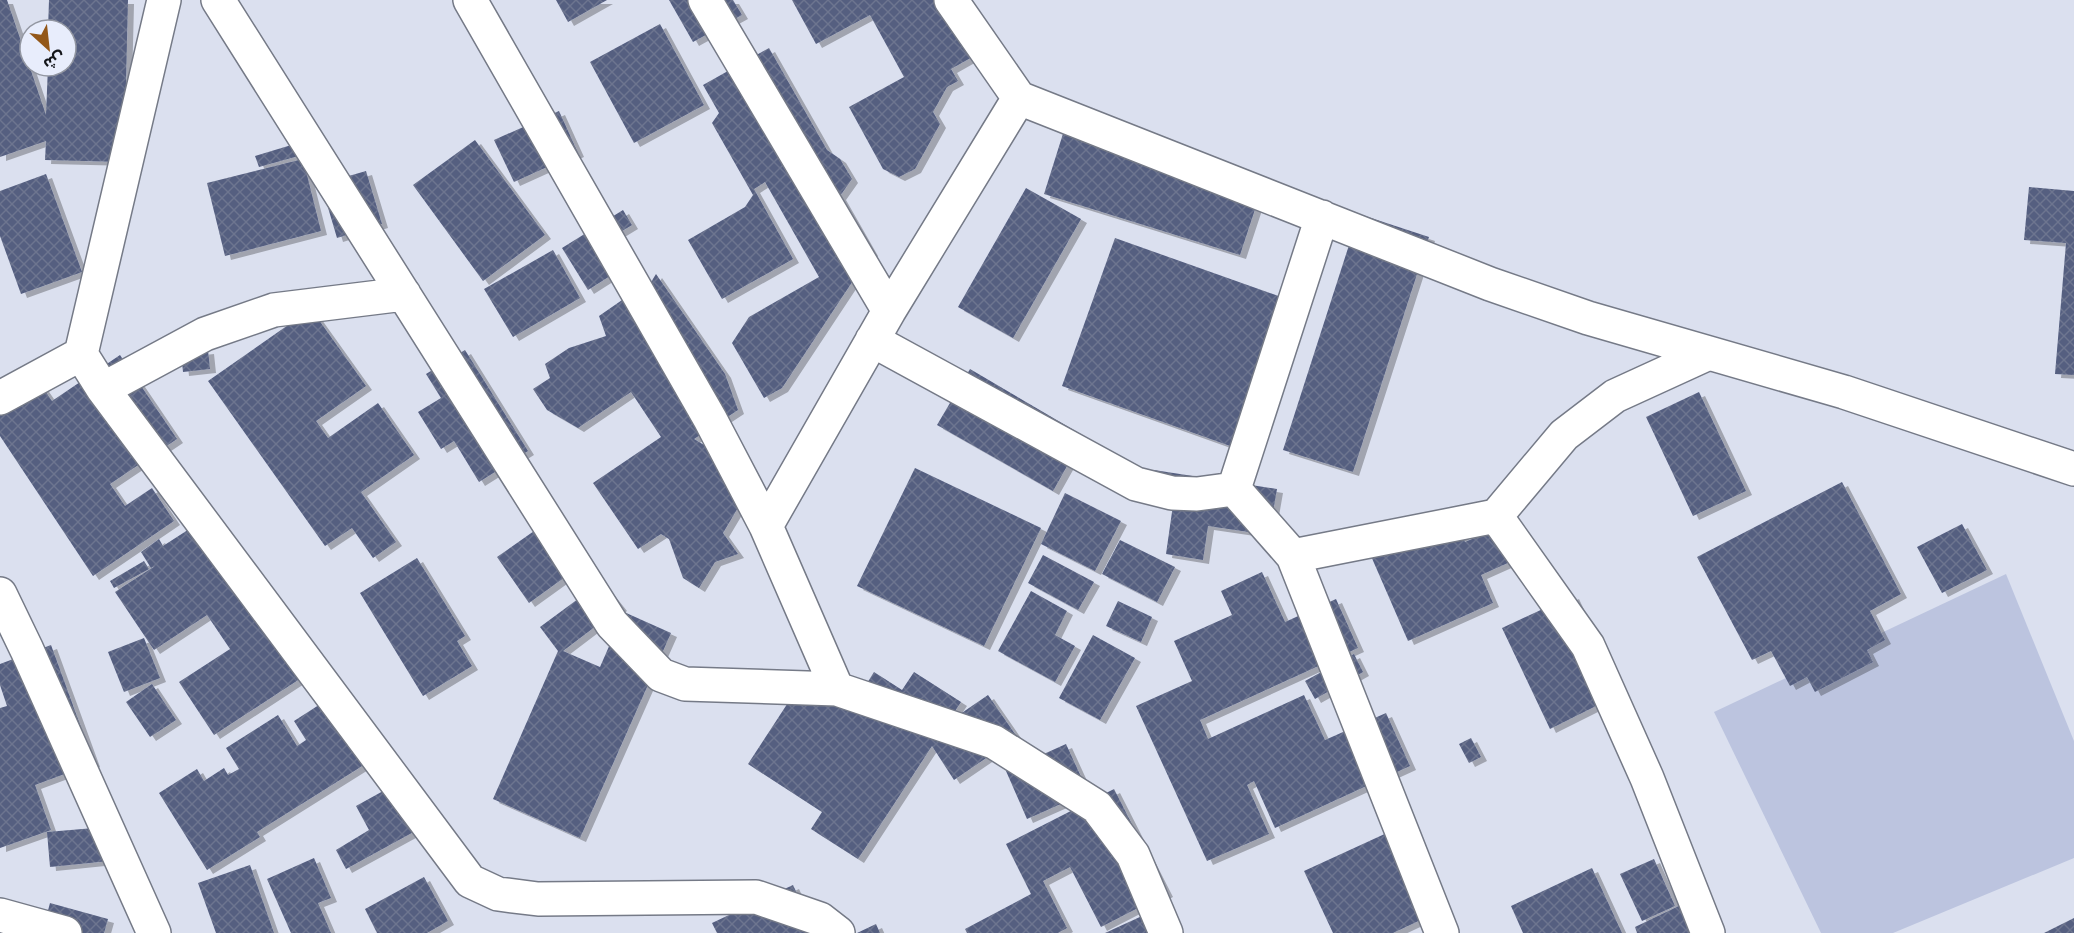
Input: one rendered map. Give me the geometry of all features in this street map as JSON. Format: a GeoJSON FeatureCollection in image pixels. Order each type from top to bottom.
{"type":"FeatureCollection","features":[{"type":"Feature","properties":{"kind":"street"},"geometry":{"type":"LineString","coordinates":[[164,0],[81,354],[103,389],[470,881],[498,894],[538,899],[756,897],[820,919],[838,933]]}},
{"type":"Feature","properties":{"kind":"street"},"geometry":{"type":"LineString","coordinates":[[218,0],[612,624],[661,675],[685,684],[837,689],[994,742],[1097,807],[1132,855],[1166,933]]}},
{"type":"Feature","properties":{"kind":"street"},"geometry":{"type":"LineString","coordinates":[[470,0],[710,419],[766,526],[837,689]]}},
{"type":"Feature","properties":{"kind":"street"},"geometry":{"type":"LineString","coordinates":[[705,0],[889,311]]}},
{"type":"Feature","properties":{"kind":"street"},"geometry":{"type":"LineString","coordinates":[[951,0],[1019,98],[1490,285],[1588,318],[1845,393],[2074,469]]}},
{"type":"Feature","properties":{"kind":"street"},"geometry":{"type":"LineString","coordinates":[[766,526],[889,311],[1019,98]]}},
{"type":"Feature","properties":{"kind":"street"},"geometry":{"type":"LineString","coordinates":[[1234,489],[1322,217]]}},
{"type":"Feature","properties":{"kind":"street"},"geometry":{"type":"LineString","coordinates":[[103,389],[205,334],[274,310],[404,294]]}},
{"type":"Feature","properties":{"kind":"street"},"geometry":{"type":"LineString","coordinates":[[872,340],[1136,484],[1172,493],[1197,494],[1234,489]]}},
{"type":"Feature","properties":{"kind":"street"},"geometry":{"type":"LineString","coordinates":[[1293,556],[1496,516],[1564,435],[1615,396],[1709,353]]}},
{"type":"Feature","properties":{"kind":"street"},"geometry":{"type":"LineString","coordinates":[[1,394],[81,354]]}},
{"type":"Feature","properties":{"kind":"street"},"geometry":{"type":"LineString","coordinates":[[1234,489],[1293,556],[1442,933]]}},
{"type":"Feature","properties":{"kind":"street"},"geometry":{"type":"LineString","coordinates":[[1496,516],[1588,646],[1647,778],[1708,933]]}},
{"type":"Feature","properties":{"kind":"street"},"geometry":{"type":"LineString","coordinates":[[0,594],[154,933]]}},
{"type":"Feature","properties":{"kind":"street"},"geometry":{"type":"LineString","coordinates":[[0,915],[65,933]]}},
{"type":"Feature","properties":{"kind":"shaded area"},"geometry":{"type":"Polygon","coordinates":[[[2006,574],[2074,741],[2074,858],[1893,933],[1821,933],[1714,712],[2006,574]]]}},
{"type":"Feature","properties":{"kind":"building"},"geometry":{"type":"Polygon","coordinates":[[[0,0],[7,0],[18,32],[18,78],[33,78],[46,115],[48,78],[78,78],[78,18],[48,18],[49,0],[128,0],[124,162],[45,160],[46,141],[0,157],[0,0]]]}},
{"type":"Feature","properties":{"kind":"building"},"geometry":{"type":"Polygon","coordinates":[[[556,0],[607,0],[568,22],[556,0]]]}},
{"type":"Feature","properties":{"kind":"building"},"geometry":{"type":"Polygon","coordinates":[[[669,0],[733,0],[742,15],[693,42],[669,0]]]}},
{"type":"Feature","properties":{"kind":"building"},"geometry":{"type":"Polygon","coordinates":[[[792,0],[943,0],[974,56],[951,69],[958,81],[947,87],[933,112],[940,124],[915,169],[899,177],[883,169],[849,107],[904,77],[870,15],[816,44],[792,0]]]}},
{"type":"Feature","properties":{"kind":"building"},"geometry":{"type":"Polygon","coordinates":[[[660,24],[704,105],[634,143],[590,62],[660,24]]]}},
{"type":"Feature","properties":{"kind":"building"},"geometry":{"type":"Polygon","coordinates":[[[769,48],[827,150],[840,159],[852,179],[840,196],[872,252],[782,388],[764,398],[732,343],[749,317],[819,277],[765,182],[754,189],[793,259],[722,299],[688,240],[745,207],[753,195],[712,123],[719,113],[703,85],[769,48]]]}},
{"type":"Feature","properties":{"kind":"building"},"geometry":{"type":"Polygon","coordinates":[[[559,111],[578,153],[514,182],[494,140],[559,111]]]}},
{"type":"Feature","properties":{"kind":"building"},"geometry":{"type":"Polygon","coordinates":[[[1067,121],[1264,182],[1240,255],[1044,194],[1067,121]]]}},
{"type":"Feature","properties":{"kind":"building"},"geometry":{"type":"Polygon","coordinates":[[[475,140],[545,235],[483,281],[413,185],[475,140]]]}},
{"type":"Feature","properties":{"kind":"building"},"geometry":{"type":"Polygon","coordinates":[[[298,143],[302,155],[259,167],[255,156],[298,143]]]}},
{"type":"Feature","properties":{"kind":"building"},"geometry":{"type":"Polygon","coordinates":[[[303,159],[321,231],[225,256],[207,183],[303,159]]]}},
{"type":"Feature","properties":{"kind":"building"},"geometry":{"type":"Polygon","coordinates":[[[366,171],[382,224],[337,238],[321,184],[366,171]]]}},
{"type":"Feature","properties":{"kind":"building"},"geometry":{"type":"Polygon","coordinates":[[[46,174],[82,272],[21,294],[0,236],[0,191],[46,174]]]}},
{"type":"Feature","properties":{"kind":"building"},"geometry":{"type":"Polygon","coordinates":[[[2029,187],[2074,191],[2074,375],[2055,374],[2066,243],[2024,240],[2029,187]]]}},
{"type":"Feature","properties":{"kind":"building"},"geometry":{"type":"Polygon","coordinates":[[[1026,188],[1081,219],[1013,338],[958,307],[1026,188]]]}},
{"type":"Feature","properties":{"kind":"building"},"geometry":{"type":"Polygon","coordinates":[[[623,210],[632,225],[604,242],[621,269],[588,290],[562,248],[623,210]]]}},
{"type":"Feature","properties":{"kind":"building"},"geometry":{"type":"Polygon","coordinates":[[[1359,214],[1429,237],[1353,472],[1283,450],[1359,214]]]}},
{"type":"Feature","properties":{"kind":"building"},"geometry":{"type":"Polygon","coordinates":[[[1115,238],[1287,299],[1233,447],[1062,386],[1115,238]]]}},
{"type":"Feature","properties":{"kind":"building"},"geometry":{"type":"Polygon","coordinates":[[[553,250],[580,298],[513,337],[484,289],[553,250]]]}},
{"type":"Feature","properties":{"kind":"building"},"geometry":{"type":"Polygon","coordinates":[[[656,274],[725,374],[738,410],[694,439],[734,463],[748,491],[723,533],[738,554],[715,562],[699,588],[683,578],[669,539],[661,534],[638,549],[593,483],[661,437],[631,392],[578,428],[547,410],[533,389],[550,378],[545,364],[569,348],[606,336],[599,316],[625,298],[645,292],[656,274]]]}},
{"type":"Feature","properties":{"kind":"building"},"geometry":{"type":"Polygon","coordinates":[[[311,309],[366,386],[316,421],[328,438],[378,403],[414,455],[361,492],[396,542],[373,558],[352,528],[325,546],[208,381],[311,309]]]}},
{"type":"Feature","properties":{"kind":"building"},"geometry":{"type":"Polygon","coordinates":[[[208,350],[210,369],[183,372],[181,353],[208,350]]]}},
{"type":"Feature","properties":{"kind":"building"},"geometry":{"type":"Polygon","coordinates":[[[465,350],[528,451],[479,482],[454,441],[441,449],[418,412],[441,398],[426,374],[465,350]]]}},
{"type":"Feature","properties":{"kind":"building"},"geometry":{"type":"Polygon","coordinates":[[[120,355],[177,439],[110,484],[125,506],[152,488],[174,521],[93,576],[0,436],[0,403],[37,379],[52,401],[120,355]]]}},
{"type":"Feature","properties":{"kind":"building"},"geometry":{"type":"Polygon","coordinates":[[[970,369],[1084,436],[1053,491],[937,425],[970,369]]]}},
{"type":"Feature","properties":{"kind":"building"},"geometry":{"type":"Polygon","coordinates":[[[1699,392],[1746,491],[1693,516],[1646,417],[1699,392]]]}},
{"type":"Feature","properties":{"kind":"building"},"geometry":{"type":"Polygon","coordinates":[[[915,468],[1041,528],[984,646],[857,586],[915,468]]]}},
{"type":"Feature","properties":{"kind":"building"},"geometry":{"type":"Polygon","coordinates":[[[1154,470],[1277,489],[1269,535],[1208,526],[1203,560],[1166,554],[1175,491],[1152,488],[1154,470]]]}},
{"type":"Feature","properties":{"kind":"building"},"geometry":{"type":"Polygon","coordinates":[[[1842,482],[1901,594],[1870,611],[1885,640],[1867,650],[1873,662],[1815,692],[1807,677],[1790,686],[1771,651],[1752,660],[1697,557],[1842,482]]]}},
{"type":"Feature","properties":{"kind":"building"},"geometry":{"type":"Polygon","coordinates":[[[1065,493],[1121,521],[1095,571],[1041,544],[1065,493]]]}},
{"type":"Feature","properties":{"kind":"building"},"geometry":{"type":"Polygon","coordinates":[[[211,515],[318,667],[214,735],[179,682],[230,649],[207,615],[154,650],[115,592],[155,566],[151,568],[141,552],[159,539],[163,546],[211,515]]]}},
{"type":"Feature","properties":{"kind":"building"},"geometry":{"type":"Polygon","coordinates":[[[554,517],[586,562],[529,603],[497,557],[554,517]]]}},
{"type":"Feature","properties":{"kind":"building"},"geometry":{"type":"Polygon","coordinates":[[[1457,522],[1465,542],[1495,529],[1510,562],[1481,575],[1493,603],[1408,641],[1364,540],[1457,522]]]}},
{"type":"Feature","properties":{"kind":"building"},"geometry":{"type":"Polygon","coordinates":[[[1962,524],[1987,570],[1942,593],[1917,547],[1962,524]]]}},
{"type":"Feature","properties":{"kind":"building"},"geometry":{"type":"Polygon","coordinates":[[[1120,540],[1175,567],[1157,602],[1102,574],[1120,540]]]}},
{"type":"Feature","properties":{"kind":"building"},"geometry":{"type":"Polygon","coordinates":[[[1043,555],[1094,582],[1078,610],[1028,583],[1043,555]]]}},
{"type":"Feature","properties":{"kind":"building"},"geometry":{"type":"Polygon","coordinates":[[[417,558],[465,636],[457,641],[472,666],[423,696],[360,593],[417,558]]]}},
{"type":"Feature","properties":{"kind":"building"},"geometry":{"type":"Polygon","coordinates":[[[144,561],[149,569],[114,588],[110,581],[144,561]]]}},
{"type":"Feature","properties":{"kind":"building"},"geometry":{"type":"Polygon","coordinates":[[[1262,572],[1285,622],[1336,599],[1358,648],[1200,720],[1208,739],[1304,695],[1325,740],[1386,713],[1410,766],[1275,828],[1254,781],[1247,785],[1269,834],[1207,861],[1136,706],[1192,681],[1174,641],[1232,615],[1221,591],[1262,572]]]}},
{"type":"Feature","properties":{"kind":"building"},"geometry":{"type":"Polygon","coordinates":[[[601,582],[621,607],[563,651],[600,667],[624,612],[671,633],[580,838],[493,799],[558,651],[540,627],[601,582]]]}},
{"type":"Feature","properties":{"kind":"building"},"geometry":{"type":"Polygon","coordinates":[[[1031,591],[1067,611],[1055,635],[1075,646],[1055,682],[998,651],[1031,591]]]}},
{"type":"Feature","properties":{"kind":"building"},"geometry":{"type":"Polygon","coordinates":[[[1573,595],[1620,694],[1550,729],[1502,628],[1573,595]]]}},
{"type":"Feature","properties":{"kind":"building"},"geometry":{"type":"Polygon","coordinates":[[[1118,601],[1152,617],[1141,642],[1106,626],[1118,601]]]}},
{"type":"Feature","properties":{"kind":"building"},"geometry":{"type":"Polygon","coordinates":[[[1093,635],[1135,658],[1100,720],[1059,698],[1093,635]]]}},
{"type":"Feature","properties":{"kind":"building"},"geometry":{"type":"Polygon","coordinates":[[[144,638],[160,678],[124,692],[108,652],[144,638]]]}},
{"type":"Feature","properties":{"kind":"building"},"geometry":{"type":"Polygon","coordinates":[[[51,645],[94,763],[35,785],[51,830],[0,848],[0,708],[7,706],[0,685],[0,664],[51,645]]]}},
{"type":"Feature","properties":{"kind":"building"},"geometry":{"type":"Polygon","coordinates":[[[1354,654],[1363,672],[1315,699],[1305,681],[1354,654]]]}},
{"type":"Feature","properties":{"kind":"building"},"geometry":{"type":"Polygon","coordinates":[[[812,666],[859,696],[874,672],[902,690],[914,672],[961,702],[947,723],[988,695],[1017,737],[954,780],[932,746],[858,859],[811,829],[822,812],[748,764],[812,666]]]}},
{"type":"Feature","properties":{"kind":"building"},"geometry":{"type":"Polygon","coordinates":[[[152,684],[176,720],[150,737],[126,702],[152,684]]]}},
{"type":"Feature","properties":{"kind":"building"},"geometry":{"type":"Polygon","coordinates":[[[336,694],[375,758],[257,832],[260,837],[207,870],[159,793],[197,769],[204,781],[224,768],[228,775],[239,769],[226,748],[278,715],[297,746],[306,740],[294,721],[336,694]]]}},
{"type":"Feature","properties":{"kind":"building"},"geometry":{"type":"Polygon","coordinates":[[[1471,738],[1481,757],[1469,763],[1459,744],[1471,738]]]}},
{"type":"Feature","properties":{"kind":"building"},"geometry":{"type":"Polygon","coordinates":[[[1066,744],[1088,792],[1027,819],[1006,771],[1066,744]]]}},
{"type":"Feature","properties":{"kind":"building"},"geometry":{"type":"Polygon","coordinates":[[[394,785],[419,829],[346,869],[336,850],[369,830],[356,806],[394,785]]]}},
{"type":"Feature","properties":{"kind":"building"},"geometry":{"type":"Polygon","coordinates":[[[1114,789],[1167,893],[1101,927],[1070,867],[1043,881],[1067,928],[1058,933],[967,933],[965,929],[1031,894],[1006,844],[1114,789]]]}},
{"type":"Feature","properties":{"kind":"building"},"geometry":{"type":"Polygon","coordinates":[[[106,827],[109,861],[50,867],[47,832],[106,827]]]}},
{"type":"Feature","properties":{"kind":"building"},"geometry":{"type":"Polygon","coordinates":[[[1389,832],[1427,917],[1393,933],[1333,933],[1304,871],[1389,832]]]}},
{"type":"Feature","properties":{"kind":"building"},"geometry":{"type":"Polygon","coordinates":[[[314,858],[331,898],[318,903],[331,933],[291,933],[267,879],[314,858]]]}},
{"type":"Feature","properties":{"kind":"building"},"geometry":{"type":"Polygon","coordinates":[[[1654,859],[1675,906],[1642,921],[1620,874],[1654,859]]]}},
{"type":"Feature","properties":{"kind":"building"},"geometry":{"type":"Polygon","coordinates":[[[250,865],[274,933],[216,933],[198,883],[250,865]]]}},
{"type":"Feature","properties":{"kind":"building"},"geometry":{"type":"Polygon","coordinates":[[[1592,868],[1622,933],[1523,933],[1511,906],[1592,868]]]}},
{"type":"Feature","properties":{"kind":"building"},"geometry":{"type":"Polygon","coordinates":[[[424,877],[448,921],[427,933],[377,933],[365,909],[424,877]]]}},
{"type":"Feature","properties":{"kind":"building"},"geometry":{"type":"Polygon","coordinates":[[[793,885],[816,933],[717,933],[712,923],[793,885]]]}},
{"type":"Feature","properties":{"kind":"building"},"geometry":{"type":"Polygon","coordinates":[[[50,903],[108,919],[104,933],[42,933],[50,903]]]}},
{"type":"Feature","properties":{"kind":"building"},"geometry":{"type":"Polygon","coordinates":[[[1683,904],[1697,933],[1637,933],[1635,927],[1683,904]]]}},
{"type":"Feature","properties":{"kind":"building"},"geometry":{"type":"Polygon","coordinates":[[[1166,905],[1178,933],[1105,933],[1166,905]]]}},
{"type":"Feature","properties":{"kind":"building"},"geometry":{"type":"Polygon","coordinates":[[[2074,918],[2074,933],[2044,933],[2074,918]]]}},
{"type":"Feature","properties":{"kind":"building"},"geometry":{"type":"Polygon","coordinates":[[[876,924],[880,933],[857,933],[876,924]]]}}]}
